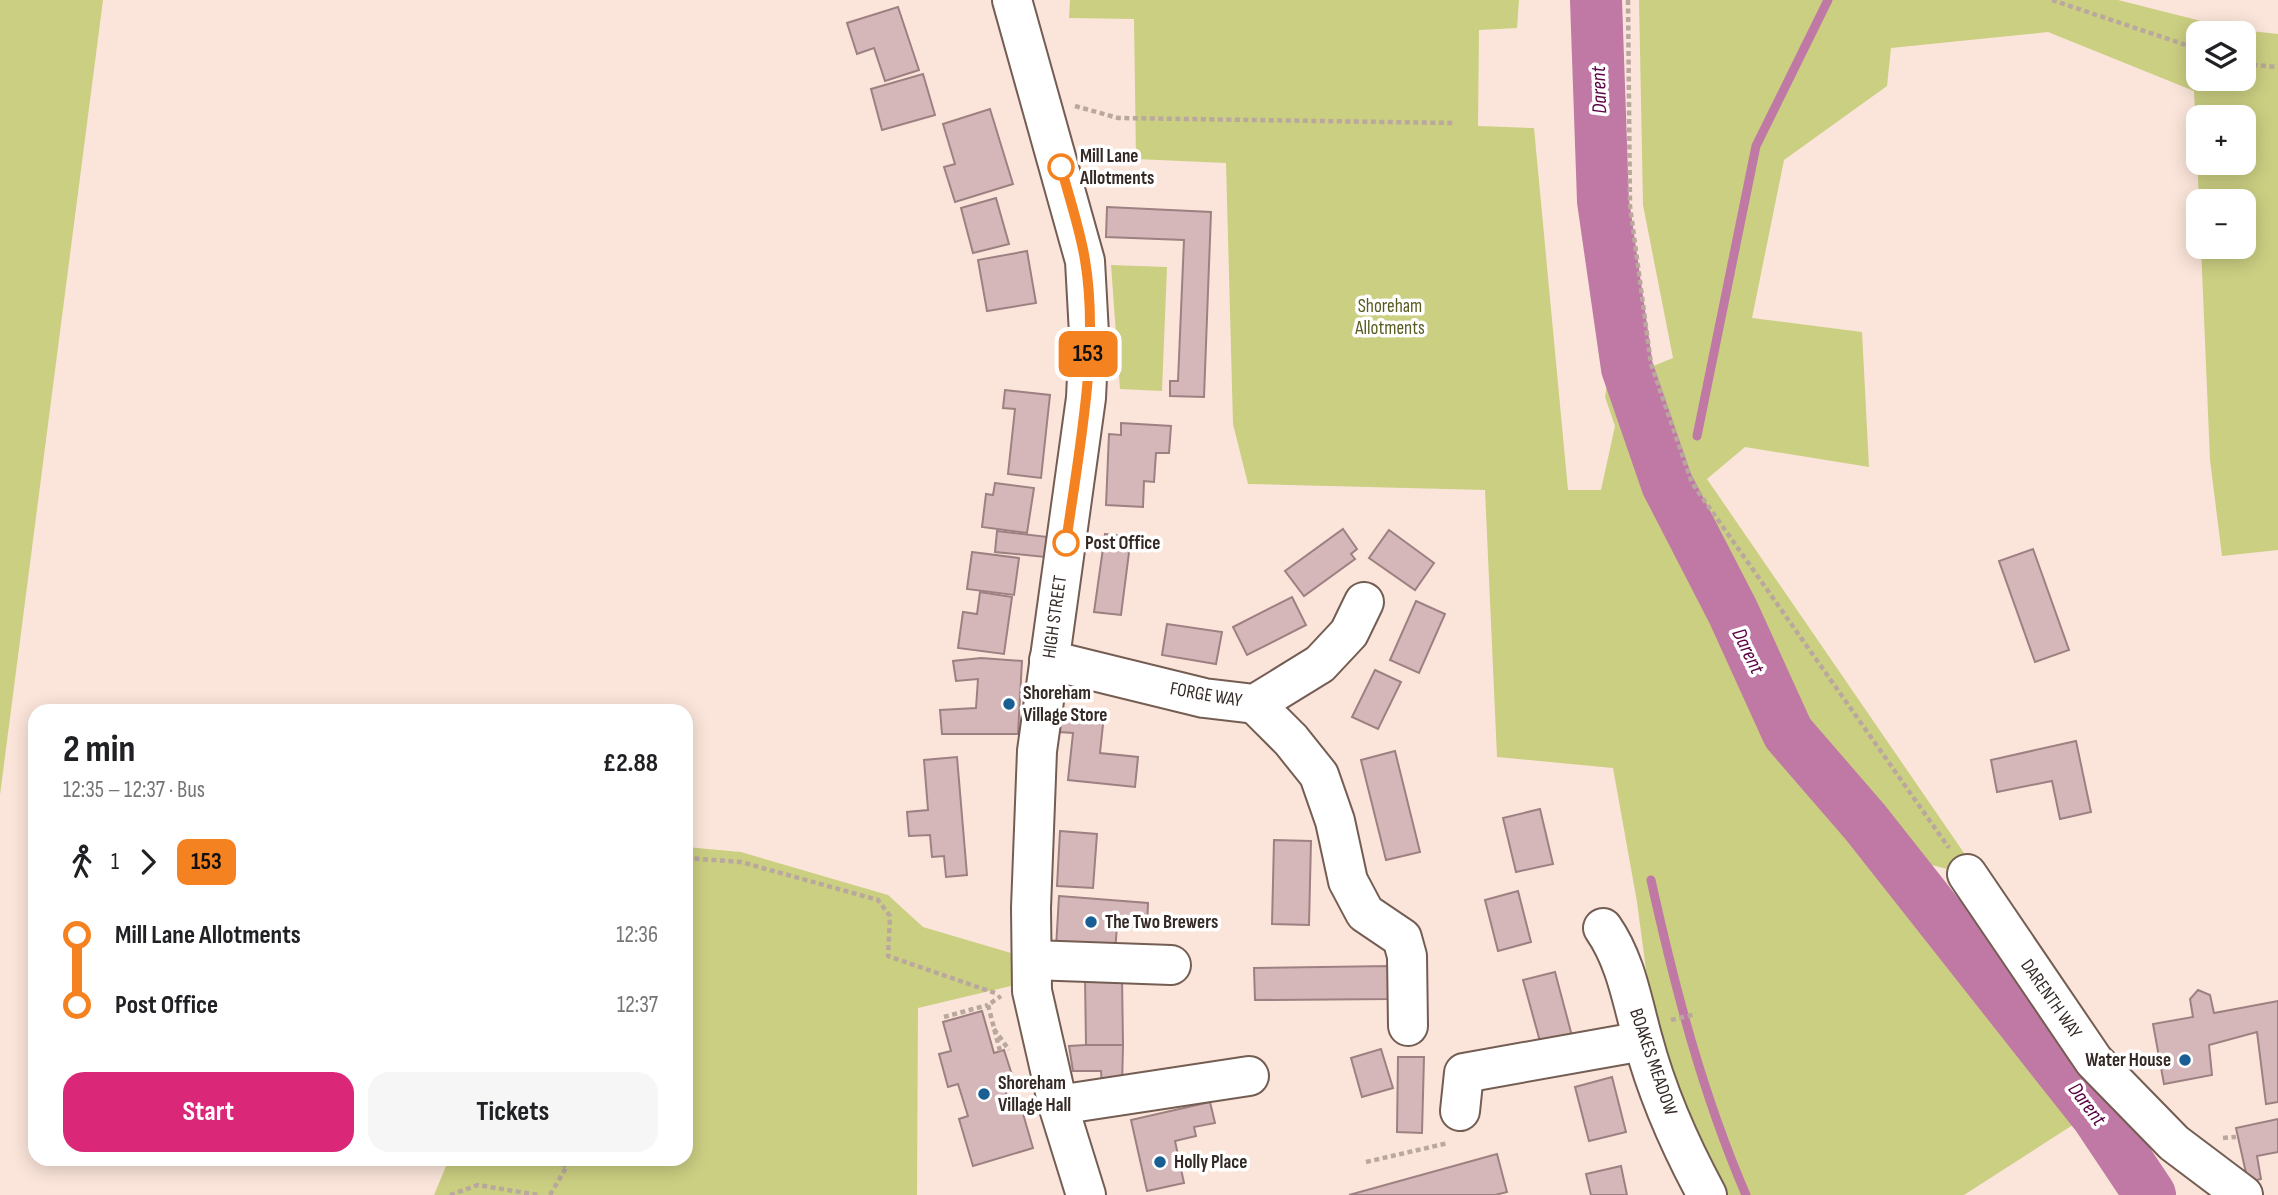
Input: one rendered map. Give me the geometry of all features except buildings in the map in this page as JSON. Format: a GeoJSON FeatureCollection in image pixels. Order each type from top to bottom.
{"type":"FeatureCollection","features":[{"type":"Feature","properties":{"kind":"street","name":"HIGH STREET"},"geometry":{"type":"LineString","coordinates":[[1012,0],[1085,261],[1089,334],[1086,398],[1037,751],[1031,908],[1032,991],[1058,1105],[1086,1195]]}},
{"type":"Feature","properties":{"kind":"street","name":"FORGE WAY"},"geometry":{"type":"LineString","coordinates":[[1049,660],[1204,698],[1255,704],[1320,664],[1349,633],[1364,602]]}},
{"type":"Feature","properties":{"kind":"street"},"geometry":{"type":"LineString","coordinates":[[1255,704],[1291,740],[1319,775],[1335,821],[1348,881],[1365,914],[1402,938],[1407,956],[1408,1026]]}},
{"type":"Feature","properties":{"kind":"street","name":"DARENTH WAY"},"geometry":{"type":"LineString","coordinates":[[1967,874],[2094,1061],[2174,1143],[2243,1195]]}},
{"type":"Feature","properties":{"kind":"street","name":"BOAKES MEADOW"},"geometry":{"type":"LineString","coordinates":[[1603,928],[1617,948],[1655,1031],[1686,1156],[1707,1195]]}},
{"type":"Feature","properties":{"kind":"street"},"geometry":{"type":"LineString","coordinates":[[1032,960],[1171,965]]}},
{"type":"Feature","properties":{"kind":"street"},"geometry":{"type":"LineString","coordinates":[[1460,1111],[1464,1073],[1655,1031]]}},
{"type":"Feature","properties":{"kind":"street"},"geometry":{"type":"LineString","coordinates":[[1058,1105],[1249,1076]]}},
{"type":"Feature","properties":{"kind":"path"},"geometry":{"type":"LineString","coordinates":[[1628,0],[1630,206],[1651,364],[1692,483],[1967,874]]}},
{"type":"Feature","properties":{"kind":"path"},"geometry":{"type":"LineString","coordinates":[[2052,0],[2186,45]]}},
{"type":"Feature","properties":{"kind":"path"},"geometry":{"type":"LineString","coordinates":[[2256,65],[2278,67]]}},
{"type":"Feature","properties":{"kind":"path"},"geometry":{"type":"LineString","coordinates":[[1040,97],[1118,118],[1454,123]]}},
{"type":"Feature","properties":{"kind":"path"},"geometry":{"type":"LineString","coordinates":[[693,859],[741,862],[878,900],[890,916],[888,956],[1002,996]]}},
{"type":"Feature","properties":{"kind":"path"},"geometry":{"type":"LineString","coordinates":[[944,1017],[988,1005]]}},
{"type":"Feature","properties":{"kind":"path"},"geometry":{"type":"LineString","coordinates":[[1655,1031],[1696,1014]]}},
{"type":"Feature","properties":{"kind":"path"},"geometry":{"type":"LineString","coordinates":[[1366,1162],[1453,1142],[1460,1111]]}},
{"type":"Feature","properties":{"kind":"path"},"geometry":{"type":"LineString","coordinates":[[550,1195],[567,1166]]}},
{"type":"Feature","properties":{"kind":"path"},"geometry":{"type":"LineString","coordinates":[[450,1195],[478,1185],[538,1195]]}},
{"type":"Feature","properties":{"kind":"green space"},"geometry":{"type":"Polygon","coordinates":[[[0,0],[103,0],[0,795],[0,0]]]}},
{"type":"Feature","properties":{"kind":"green space","name":"Shoreham Allotments"},"geometry":{"type":"Polygon","coordinates":[[[1070,0],[1519,0],[1517,28],[1479,30],[1478,126],[1534,128],[1568,490],[1601,490],[1615,426],[1605,397],[1608,379],[1636,373],[1673,358],[1643,205],[1639,0],[2118,0],[2201,21],[2186,21],[2186,88],[2048,32],[1891,48],[1887,86],[1784,160],[1752,318],[1862,332],[1869,467],[1745,447],[1707,479],[1986,885],[1967,874],[1912,860],[1796,722],[1702,523],[1692,483],[1654,491],[1719,611],[1776,742],[1852,832],[2079,1121],[1964,1195],[1721,1195],[1698,1152],[1650,1000],[1637,902],[1613,768],[1497,757],[1485,490],[1248,484],[1233,424],[1226,163],[1136,159],[1134,19],[1069,18],[1070,0]]]}},
{"type":"Feature","properties":{"kind":"green space"},"geometry":{"type":"Polygon","coordinates":[[[2256,32],[2278,34],[2278,550],[2222,556],[2210,460],[2202,259],[2256,259],[2256,189],[2198,189],[2198,175],[2256,175],[2256,105],[2195,105],[2194,91],[2256,91],[2256,32]]]}},
{"type":"Feature","properties":{"kind":"green space"},"geometry":{"type":"Polygon","coordinates":[[[1111,265],[1167,267],[1162,391],[1120,389],[1111,265]]]}},
{"type":"Feature","properties":{"kind":"green space"},"geometry":{"type":"Polygon","coordinates":[[[693,848],[741,852],[888,895],[923,927],[1011,953],[1023,983],[918,1008],[917,1195],[434,1195],[446,1166],[693,1166],[693,848]]]}},
{"type":"Feature","properties":{"kind":"waterway","name":"Darent"},"geometry":{"type":"LineString","coordinates":[[1596,0],[1603,201],[1627,368],[1667,484],[1733,612],[1788,733],[1865,822],[2098,1117],[2150,1195]]}},
{"type":"Feature","properties":{"kind":"waterway"},"geometry":{"type":"LineString","coordinates":[[1697,436],[1756,146],[1828,0]]}},
{"type":"Feature","properties":{"kind":"waterway"},"geometry":{"type":"LineString","coordinates":[[1651,880],[1691,1040],[1716,1118],[1746,1195]]}},
{"type":"Feature","properties":{"kind":"bus line","name":"153"},"geometry":{"type":"LineString","coordinates":[[1061,167],[1085,261],[1089,334],[1086,398],[1066,543]]}},
{"type":"Feature","properties":{"kind":"place","name":"Mill Lane Allotments"},"geometry":{"type":"Point","coordinates":[1061,167]}},
{"type":"Feature","properties":{"kind":"place","name":"Post Office"},"geometry":{"type":"Point","coordinates":[1066,543]}},
{"type":"Feature","properties":{"kind":"place","name":"Shoreham Village Store"},"geometry":{"type":"Point","coordinates":[1009,704]}},
{"type":"Feature","properties":{"kind":"place","name":"The Two Brewers"},"geometry":{"type":"Point","coordinates":[1091,922]}},
{"type":"Feature","properties":{"kind":"place","name":"Water House"},"geometry":{"type":"Point","coordinates":[2185,1060]}},
{"type":"Feature","properties":{"kind":"place","name":"Shoreham Village Hall"},"geometry":{"type":"Point","coordinates":[984,1094]}},
{"type":"Feature","properties":{"kind":"place","name":"Holly Place"},"geometry":{"type":"Point","coordinates":[1160,1162]}}]}
